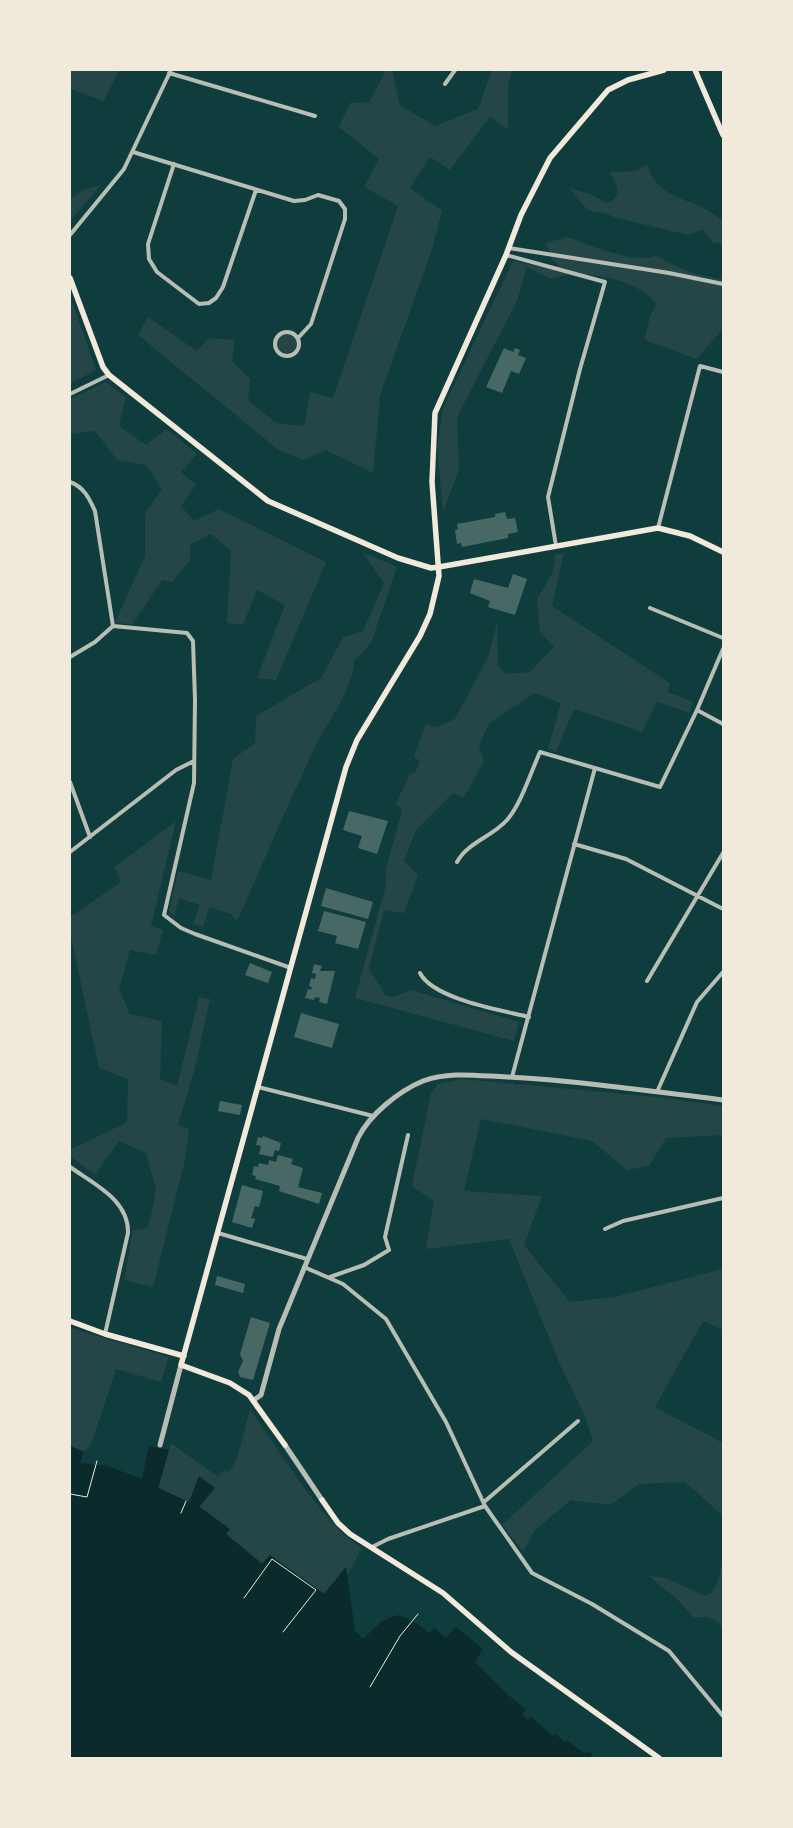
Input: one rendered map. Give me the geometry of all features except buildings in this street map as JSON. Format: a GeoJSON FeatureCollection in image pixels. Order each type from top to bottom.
{"type":"FeatureCollection","features":[{"type":"Feature","properties":{"kind":"main road"},"geometry":{"type":"LineString","coordinates":[[285,1445],[249,1395],[230,1383],[182,1365],[351,753],[420,636],[436,593],[439,567],[432,482],[435,413],[506,255],[521,215],[550,158],[608,90],[628,80],[664,70]]}},
{"type":"Feature","properties":{"kind":"main road"},"geometry":{"type":"LineString","coordinates":[[695,70],[723,135]]}},
{"type":"Feature","properties":{"kind":"main road"},"geometry":{"type":"LineString","coordinates":[[70,278],[103,367],[109,375],[268,501],[398,558],[430,568],[439,567],[658,528],[690,536],[723,552]]}},
{"type":"Feature","properties":{"kind":"main road"},"geometry":{"type":"LineString","coordinates":[[70,1321],[105,1334],[184,1356]]}},
{"type":"Feature","properties":{"kind":"main road"},"geometry":{"type":"LineString","coordinates":[[322,1500],[350,1534],[443,1593],[511,1652],[659,1758]]}},
{"type":"Feature","properties":{"kind":"street"},"geometry":{"type":"LineString","coordinates":[[445,84],[455,70]]}},
{"type":"Feature","properties":{"kind":"street"},"geometry":{"type":"LineString","coordinates":[[70,235],[110,189],[124,169],[170,72],[315,116]]}},
{"type":"Feature","properties":{"kind":"street"},"geometry":{"type":"LineString","coordinates":[[133,152],[294,201],[305,200],[318,195],[339,200],[345,209],[346,219],[311,324],[298,338],[298,350],[291,355],[283,356],[277,350],[275,343],[281,333],[292,333],[298,338]]}},
{"type":"Feature","properties":{"kind":"street"},"geometry":{"type":"LineString","coordinates":[[174,164],[148,244],[149,259],[157,272],[198,304],[209,303],[216,298],[223,287],[256,190]]}},
{"type":"Feature","properties":{"kind":"street"},"geometry":{"type":"LineString","coordinates":[[509,248],[669,273],[723,284]]}},
{"type":"Feature","properties":{"kind":"street"},"geometry":{"type":"LineString","coordinates":[[506,255],[605,282],[580,369],[548,496],[556,546]]}},
{"type":"Feature","properties":{"kind":"street"},"geometry":{"type":"LineString","coordinates":[[658,528],[700,366],[723,372]]}},
{"type":"Feature","properties":{"kind":"street"},"geometry":{"type":"LineString","coordinates":[[70,394],[109,375]]}},
{"type":"Feature","properties":{"kind":"street"},"geometry":{"type":"LineString","coordinates":[[70,482],[78,485],[89,497],[95,511],[113,626]]}},
{"type":"Feature","properties":{"kind":"street"},"geometry":{"type":"LineString","coordinates":[[650,608],[723,638]]}},
{"type":"Feature","properties":{"kind":"street"},"geometry":{"type":"LineString","coordinates":[[70,657],[95,642],[113,626],[187,633],[193,641],[195,700],[194,783],[164,915],[181,928],[195,934],[292,968]]}},
{"type":"Feature","properties":{"kind":"street"},"geometry":{"type":"LineString","coordinates":[[457,862],[466,849],[498,829],[509,818],[540,752],[660,787],[697,710],[723,649]]}},
{"type":"Feature","properties":{"kind":"street"},"geometry":{"type":"LineString","coordinates":[[697,710],[723,724]]}},
{"type":"Feature","properties":{"kind":"street"},"geometry":{"type":"LineString","coordinates":[[70,852],[176,770],[194,762]]}},
{"type":"Feature","properties":{"kind":"street"},"geometry":{"type":"LineString","coordinates":[[512,1077],[595,768]]}},
{"type":"Feature","properties":{"kind":"street"},"geometry":{"type":"LineString","coordinates":[[70,782],[90,837]]}},
{"type":"Feature","properties":{"kind":"street"},"geometry":{"type":"LineString","coordinates":[[574,844],[626,859],[723,908]]}},
{"type":"Feature","properties":{"kind":"street"},"geometry":{"type":"LineString","coordinates":[[647,981],[723,853]]}},
{"type":"Feature","properties":{"kind":"street"},"geometry":{"type":"LineString","coordinates":[[657,1092],[697,1002],[723,972]]}},
{"type":"Feature","properties":{"kind":"street"},"geometry":{"type":"LineString","coordinates":[[420,973],[428,983],[461,999],[529,1017]]}},
{"type":"Feature","properties":{"kind":"street"},"geometry":{"type":"LineString","coordinates":[[254,1400],[260,1395],[279,1329],[358,1138],[374,1116],[404,1092],[424,1081],[461,1074],[554,1079],[723,1100]]}},
{"type":"Feature","properties":{"kind":"street"},"geometry":{"type":"LineString","coordinates":[[258,1087],[374,1116]]}},
{"type":"Feature","properties":{"kind":"street"},"geometry":{"type":"LineString","coordinates":[[330,1277],[364,1266],[389,1250],[385,1237],[408,1134]]}},
{"type":"Feature","properties":{"kind":"street"},"geometry":{"type":"LineString","coordinates":[[70,1167],[114,1200],[124,1210],[128,1222],[128,1233],[105,1334]]}},
{"type":"Feature","properties":{"kind":"street"},"geometry":{"type":"LineString","coordinates":[[605,1228],[623,1221],[723,1198]]}},
{"type":"Feature","properties":{"kind":"street"},"geometry":{"type":"LineString","coordinates":[[218,1233],[307,1259]]}},
{"type":"Feature","properties":{"kind":"street"},"geometry":{"type":"LineString","coordinates":[[304,1267],[343,1284],[386,1319],[446,1422],[484,1504],[499,1530],[532,1573],[592,1604],[669,1651],[723,1716]]}},
{"type":"Feature","properties":{"kind":"street"},"geometry":{"type":"LineString","coordinates":[[160,1445],[182,1365]]}},
{"type":"Feature","properties":{"kind":"street"},"geometry":{"type":"LineString","coordinates":[[372,1547],[484,1504],[578,1421]]}},
{"type":"Feature","properties":{"kind":"street"},"geometry":{"type":"LineString","coordinates":[[285,1445],[322,1500]]}},
{"type":"Feature","properties":{"kind":"path"},"geometry":{"type":"LineString","coordinates":[[70,1494],[87,1497],[97,1461]]}},
{"type":"Feature","properties":{"kind":"path"},"geometry":{"type":"LineString","coordinates":[[181,1512],[186,1501]]}},
{"type":"Feature","properties":{"kind":"path"},"geometry":{"type":"LineString","coordinates":[[244,1598],[272,1559],[316,1590],[283,1632]]}},
{"type":"Feature","properties":{"kind":"path"},"geometry":{"type":"LineString","coordinates":[[370,1687],[400,1636],[418,1614]]}},
{"type":"Feature","properties":{"kind":"shaded area"},"geometry":{"type":"Polygon","coordinates":[[[70,70],[119,70],[104,101],[70,89],[70,70]]]}},
{"type":"Feature","properties":{"kind":"shaded area"},"geometry":{"type":"Polygon","coordinates":[[[386,70],[392,70],[400,105],[435,126],[478,109],[492,70],[512,70],[508,85],[508,129],[490,117],[450,170],[430,157],[410,188],[442,211],[432,249],[380,396],[373,473],[326,450],[304,460],[280,451],[138,335],[148,317],[197,351],[209,338],[235,340],[232,361],[250,379],[248,400],[276,423],[304,426],[310,392],[333,398],[398,206],[364,187],[379,159],[339,127],[350,103],[369,102],[386,70]]]}},
{"type":"Feature","properties":{"kind":"shaded area"},"geometry":{"type":"Polygon","coordinates":[[[647,164],[652,177],[668,192],[700,206],[720,219],[723,218],[723,244],[713,243],[703,229],[688,235],[591,211],[582,204],[569,188],[592,195],[606,203],[612,201],[617,194],[616,185],[609,172],[637,171],[647,164]]]}},
{"type":"Feature","properties":{"kind":"shaded area"},"geometry":{"type":"Polygon","coordinates":[[[101,185],[70,221],[70,199],[85,189],[101,185]]]}},
{"type":"Feature","properties":{"kind":"shaded area"},"geometry":{"type":"Polygon","coordinates":[[[567,237],[625,256],[648,258],[657,255],[671,264],[688,271],[723,279],[723,328],[697,359],[644,340],[650,317],[656,304],[636,288],[622,282],[592,275],[563,276],[551,279],[527,267],[517,301],[457,417],[459,469],[443,512],[437,448],[443,408],[513,261],[542,267],[560,266],[552,259],[546,243],[567,237]]]}},
{"type":"Feature","properties":{"kind":"shaded area"},"geometry":{"type":"Polygon","coordinates":[[[70,296],[96,370],[70,384],[70,296]]]}},
{"type":"Feature","properties":{"kind":"shaded area"},"geometry":{"type":"Polygon","coordinates":[[[283,333],[291,333],[297,339],[297,347],[291,353],[283,353],[277,347],[277,339],[283,333]]]}},
{"type":"Feature","properties":{"kind":"shaded area"},"geometry":{"type":"Polygon","coordinates":[[[106,382],[126,397],[119,426],[146,445],[167,429],[197,454],[181,472],[196,485],[181,506],[194,521],[219,509],[326,562],[276,680],[257,678],[285,605],[257,590],[243,625],[227,623],[231,551],[211,534],[190,545],[190,560],[172,582],[162,580],[132,625],[115,622],[145,556],[145,513],[162,489],[146,465],[117,460],[95,431],[70,434],[70,399],[106,382]]]}},
{"type":"Feature","properties":{"kind":"shaded area"},"geometry":{"type":"Polygon","coordinates":[[[362,552],[397,567],[371,643],[354,661],[349,684],[315,747],[237,921],[231,914],[210,907],[203,927],[193,924],[200,905],[179,898],[174,916],[169,911],[178,871],[211,880],[233,759],[255,743],[256,716],[321,678],[343,637],[363,631],[384,583],[362,552]]]}},
{"type":"Feature","properties":{"kind":"shaded area"},"geometry":{"type":"Polygon","coordinates":[[[564,553],[552,606],[670,683],[668,692],[693,702],[689,713],[657,702],[642,732],[574,709],[556,752],[548,748],[561,703],[535,693],[489,723],[479,746],[484,761],[464,797],[453,793],[416,830],[404,861],[418,875],[404,913],[384,910],[369,968],[385,995],[394,997],[411,990],[519,1022],[514,1041],[355,998],[386,885],[386,869],[402,810],[396,803],[410,774],[415,773],[420,762],[414,756],[426,724],[435,727],[455,719],[488,657],[497,623],[498,666],[506,674],[530,672],[554,647],[540,632],[537,599],[552,574],[556,554],[564,553]]]}},
{"type":"Feature","properties":{"kind":"shaded area"},"geometry":{"type":"Polygon","coordinates":[[[176,821],[151,926],[163,930],[156,955],[130,950],[119,989],[130,1014],[162,1021],[160,1079],[177,1086],[199,997],[210,999],[196,1064],[178,1125],[189,1129],[185,1160],[153,1287],[124,1280],[133,1230],[148,1228],[156,1190],[146,1153],[119,1141],[95,1175],[70,1156],[70,1150],[127,1122],[128,1079],[99,1068],[70,932],[70,917],[121,882],[115,867],[176,821]]]}},
{"type":"Feature","properties":{"kind":"shaded area"},"geometry":{"type":"Polygon","coordinates":[[[462,1079],[657,1097],[723,1106],[723,1135],[666,1138],[649,1166],[627,1170],[592,1141],[481,1119],[464,1191],[542,1196],[524,1245],[570,1302],[614,1297],[723,1269],[723,1330],[703,1321],[655,1407],[723,1443],[723,1516],[685,1482],[639,1484],[610,1505],[571,1500],[535,1530],[523,1551],[502,1525],[593,1441],[585,1416],[561,1367],[509,1239],[426,1249],[434,1201],[412,1186],[431,1093],[438,1084],[462,1079]]]}},
{"type":"Feature","properties":{"kind":"shaded area"},"geometry":{"type":"Polygon","coordinates":[[[70,1328],[169,1357],[161,1382],[116,1369],[91,1444],[84,1452],[70,1446],[70,1328]]]}},
{"type":"Feature","properties":{"kind":"shaded area"},"geometry":{"type":"Polygon","coordinates":[[[250,1409],[317,1504],[347,1537],[362,1548],[347,1576],[346,1568],[324,1594],[269,1556],[263,1564],[226,1534],[230,1529],[199,1506],[199,1477],[189,1502],[158,1488],[171,1443],[218,1477],[224,1470],[229,1472],[237,1459],[250,1409]]]}},
{"type":"Feature","properties":{"kind":"shaded area"},"geometry":{"type":"Polygon","coordinates":[[[70,1446],[84,1452],[80,1463],[108,1466],[142,1479],[149,1446],[169,1450],[158,1488],[189,1502],[199,1476],[215,1488],[199,1507],[230,1529],[226,1534],[262,1564],[270,1555],[324,1594],[346,1567],[355,1631],[363,1639],[382,1621],[398,1615],[412,1620],[429,1633],[434,1628],[446,1638],[456,1627],[483,1649],[475,1662],[508,1695],[526,1709],[522,1715],[528,1720],[531,1717],[553,1736],[555,1734],[565,1742],[567,1740],[584,1753],[591,1752],[592,1758],[70,1758],[70,1446]]]}},
{"type":"Feature","properties":{"kind":"shaded area"},"geometry":{"type":"Polygon","coordinates":[[[723,1556],[723,1628],[710,1618],[694,1618],[676,1598],[649,1576],[665,1578],[706,1596],[711,1593],[717,1584],[723,1556]]]}}]}
